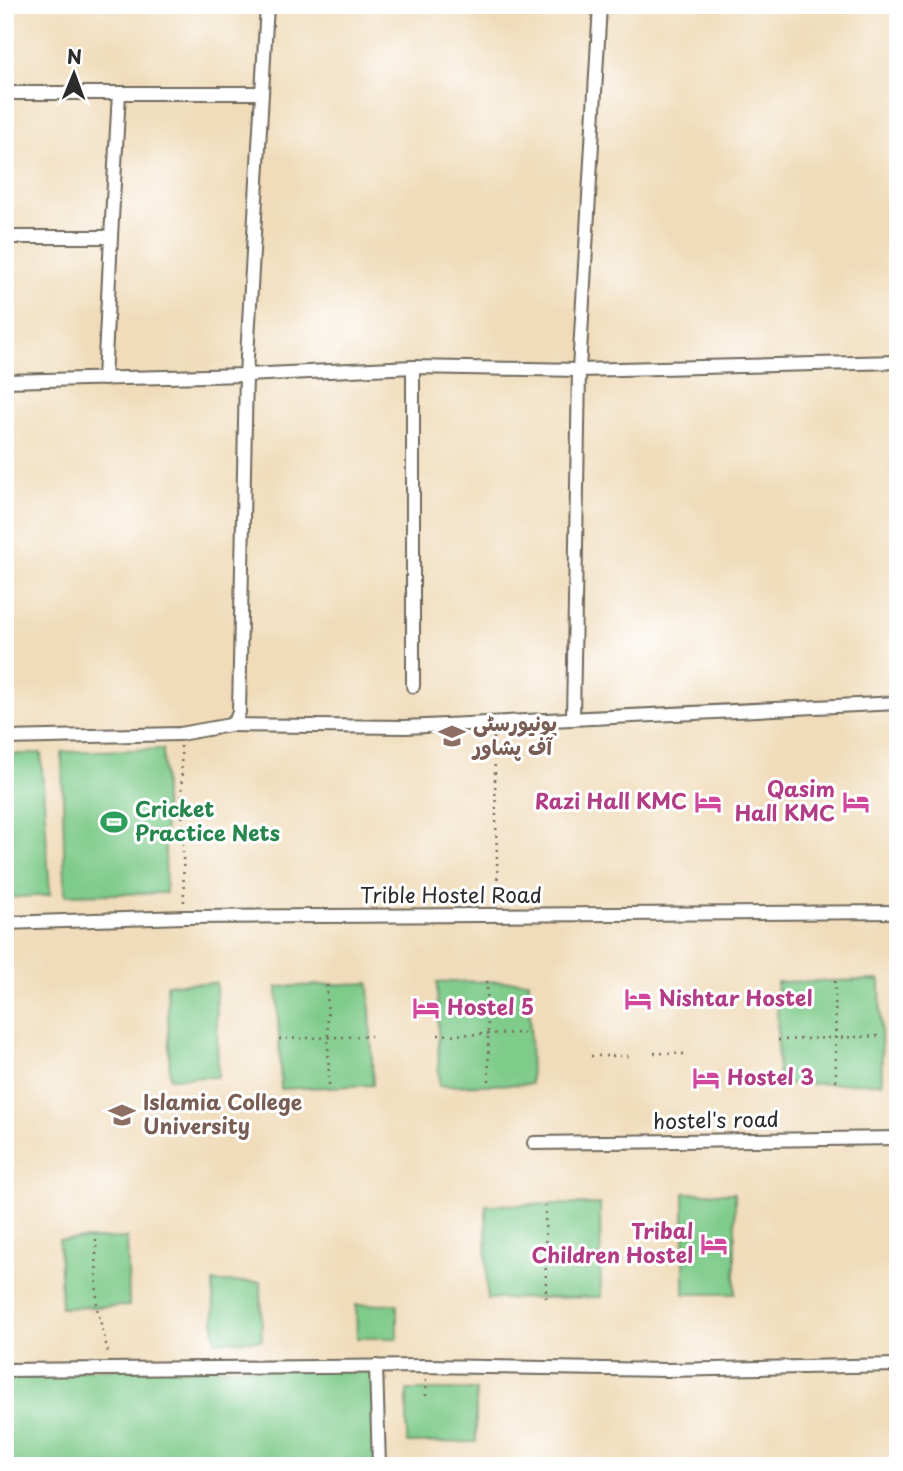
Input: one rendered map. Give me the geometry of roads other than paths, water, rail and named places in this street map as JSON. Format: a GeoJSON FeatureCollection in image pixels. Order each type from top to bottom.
{"type":"FeatureCollection","features":[{"type":"Feature","properties":{"kind":"street"},"geometry":{"type":"LineString","coordinates":[[230,725],[239,712],[246,375],[267,5]]}},
{"type":"Feature","properties":{"kind":"street"},"geometry":{"type":"LineString","coordinates":[[573,719],[579,370],[600,5]]}},
{"type":"Feature","properties":{"kind":"street"},"geometry":{"type":"LineString","coordinates":[[5,93],[261,93]]}},
{"type":"Feature","properties":{"kind":"street"},"geometry":{"type":"LineString","coordinates":[[104,379],[119,93]]}},
{"type":"Feature","properties":{"kind":"street"},"geometry":{"type":"LineString","coordinates":[[5,237],[111,237]]}},
{"type":"Feature","properties":{"kind":"street"},"geometry":{"type":"LineString","coordinates":[[5,382],[413,367],[579,370],[898,362]]}},
{"type":"Feature","properties":{"kind":"street"},"geometry":{"type":"LineString","coordinates":[[412,686],[413,367]]}},
{"type":"Feature","properties":{"kind":"street"},"geometry":{"type":"LineString","coordinates":[[5,738],[180,734],[230,725],[405,727],[898,703]]}},
{"type":"Feature","properties":{"kind":"street","name":"Trible Hostel Road"},"geometry":{"type":"LineString","coordinates":[[5,923],[184,918],[898,912]]}},
{"type":"Feature","properties":{"kind":"street","name":"hostel's road"},"geometry":{"type":"LineString","coordinates":[[534,1143],[898,1139]]}},
{"type":"Feature","properties":{"kind":"street"},"geometry":{"type":"LineString","coordinates":[[5,1370],[426,1366],[667,1370],[898,1365]]}},
{"type":"Feature","properties":{"kind":"street"},"geometry":{"type":"LineString","coordinates":[[376,1366],[379,1466]]}},
{"type":"Feature","properties":{"kind":"place","name":"یونیورسٹی آف پشاور"},"geometry":{"type":"Point","coordinates":[452,736]}},
{"type":"Feature","properties":{"kind":"place","name":"Razi Hall KMC"},"geometry":{"type":"Point","coordinates":[708,802]}},
{"type":"Feature","properties":{"kind":"place","name":"Qasim Hall KMC"},"geometry":{"type":"Point","coordinates":[856,802]}},
{"type":"Feature","properties":{"kind":"place","name":"Cricket Practice Nets"},"geometry":{"type":"Point","coordinates":[114,822]}},
{"type":"Feature","properties":{"kind":"place","name":"Nishtar Hostel"},"geometry":{"type":"Point","coordinates":[638,999]}},
{"type":"Feature","properties":{"kind":"place","name":"Hostel 5"},"geometry":{"type":"Point","coordinates":[426,1008]}},
{"type":"Feature","properties":{"kind":"place","name":"Hostel 3"},"geometry":{"type":"Point","coordinates":[706,1078]}},
{"type":"Feature","properties":{"kind":"place","name":"Islamia College University"},"geometry":{"type":"Point","coordinates":[122,1115]}},
{"type":"Feature","properties":{"kind":"place","name":"Tribal Children Hostel"},"geometry":{"type":"Point","coordinates":[714,1244]}}]}
